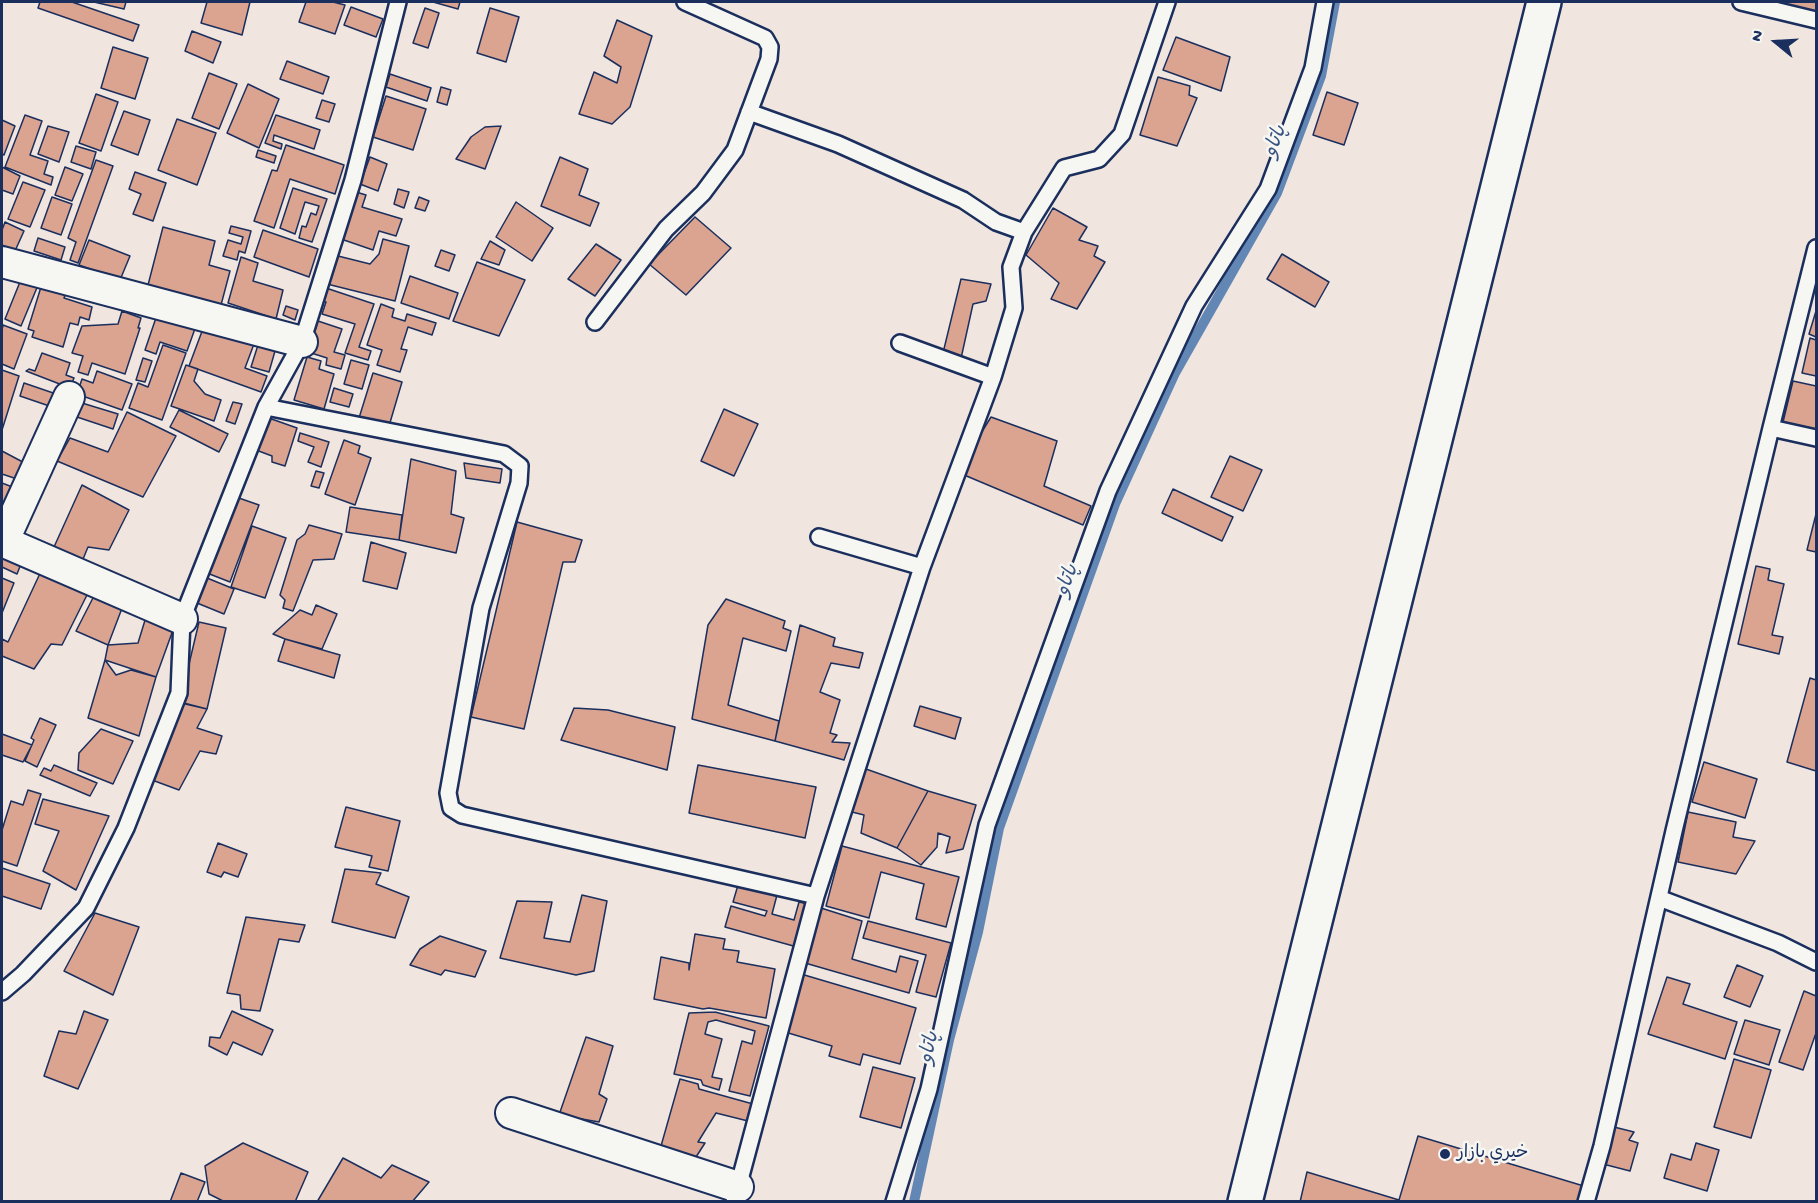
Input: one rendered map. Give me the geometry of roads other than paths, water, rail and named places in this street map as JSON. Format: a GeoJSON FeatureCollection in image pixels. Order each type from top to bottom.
{"type":"FeatureCollection","features":[{"type":"Feature","properties":{"kind":"main road"},"geometry":{"type":"LineString","coordinates":[[1245,1202],[1544,2]]}},
{"type":"Feature","properties":{"kind":"street"},"geometry":{"type":"LineString","coordinates":[[2,262],[302,342]]}},
{"type":"Feature","properties":{"kind":"street"},"geometry":{"type":"LineString","coordinates":[[69,397],[2,541],[182,619]]}},
{"type":"Feature","properties":{"kind":"street"},"geometry":{"type":"LineString","coordinates":[[511,1113],[736,1194]]}},
{"type":"Feature","properties":{"kind":"lane"},"geometry":{"type":"LineString","coordinates":[[2,992],[23,974],[86,908],[126,828],[179,693],[182,619],[266,407],[302,342],[353,180],[398,2]]}},
{"type":"Feature","properties":{"kind":"lane"},"geometry":{"type":"LineString","coordinates":[[595,322],[666,229],[704,193],[735,150],[769,59],[770,47],[765,38],[685,2]]}},
{"type":"Feature","properties":{"kind":"lane"},"geometry":{"type":"LineString","coordinates":[[736,1194],[816,896],[922,567],[993,377],[1014,308],[1011,267],[1024,232],[1064,168],[1099,159],[1122,134],[1167,2]]}},
{"type":"Feature","properties":{"kind":"lane"},"geometry":{"type":"LineString","coordinates":[[894,1202],[929,1089],[991,813],[1108,491],[1194,306],[1268,189],[1313,68],[1325,2]]}},
{"type":"Feature","properties":{"kind":"lane"},"geometry":{"type":"LineString","coordinates":[[1742,2],[1816,20]]}},
{"type":"Feature","properties":{"kind":"lane"},"geometry":{"type":"LineString","coordinates":[[749,112],[838,144],[963,200],[996,222],[1024,232]]}},
{"type":"Feature","properties":{"kind":"lane"},"geometry":{"type":"LineString","coordinates":[[1590,1200],[1659,898],[1816,248]]}},
{"type":"Feature","properties":{"kind":"lane"},"geometry":{"type":"LineString","coordinates":[[900,343],[993,377]]}},
{"type":"Feature","properties":{"kind":"lane"},"geometry":{"type":"LineString","coordinates":[[266,407],[504,454],[520,466],[519,483],[481,608],[448,793],[451,808],[462,815],[816,896]]}},
{"type":"Feature","properties":{"kind":"lane"},"geometry":{"type":"LineString","coordinates":[[1771,428],[1816,438]]}},
{"type":"Feature","properties":{"kind":"lane"},"geometry":{"type":"LineString","coordinates":[[819,537],[922,567]]}},
{"type":"Feature","properties":{"kind":"lane"},"geometry":{"type":"LineString","coordinates":[[1659,898],[1778,943],[1816,963]]}},
{"type":"Feature","properties":{"kind":"waterway","name":"پاتاو"},"geometry":{"type":"LineString","coordinates":[[914,1202],[949,1040],[978,932],[999,828],[1115,504],[1175,373],[1277,193],[1321,76],[1335,2]]}},
{"type":"Feature","properties":{"kind":"place","name":"خیري بازار"},"geometry":{"type":"Point","coordinates":[1445,1154]}}]}
